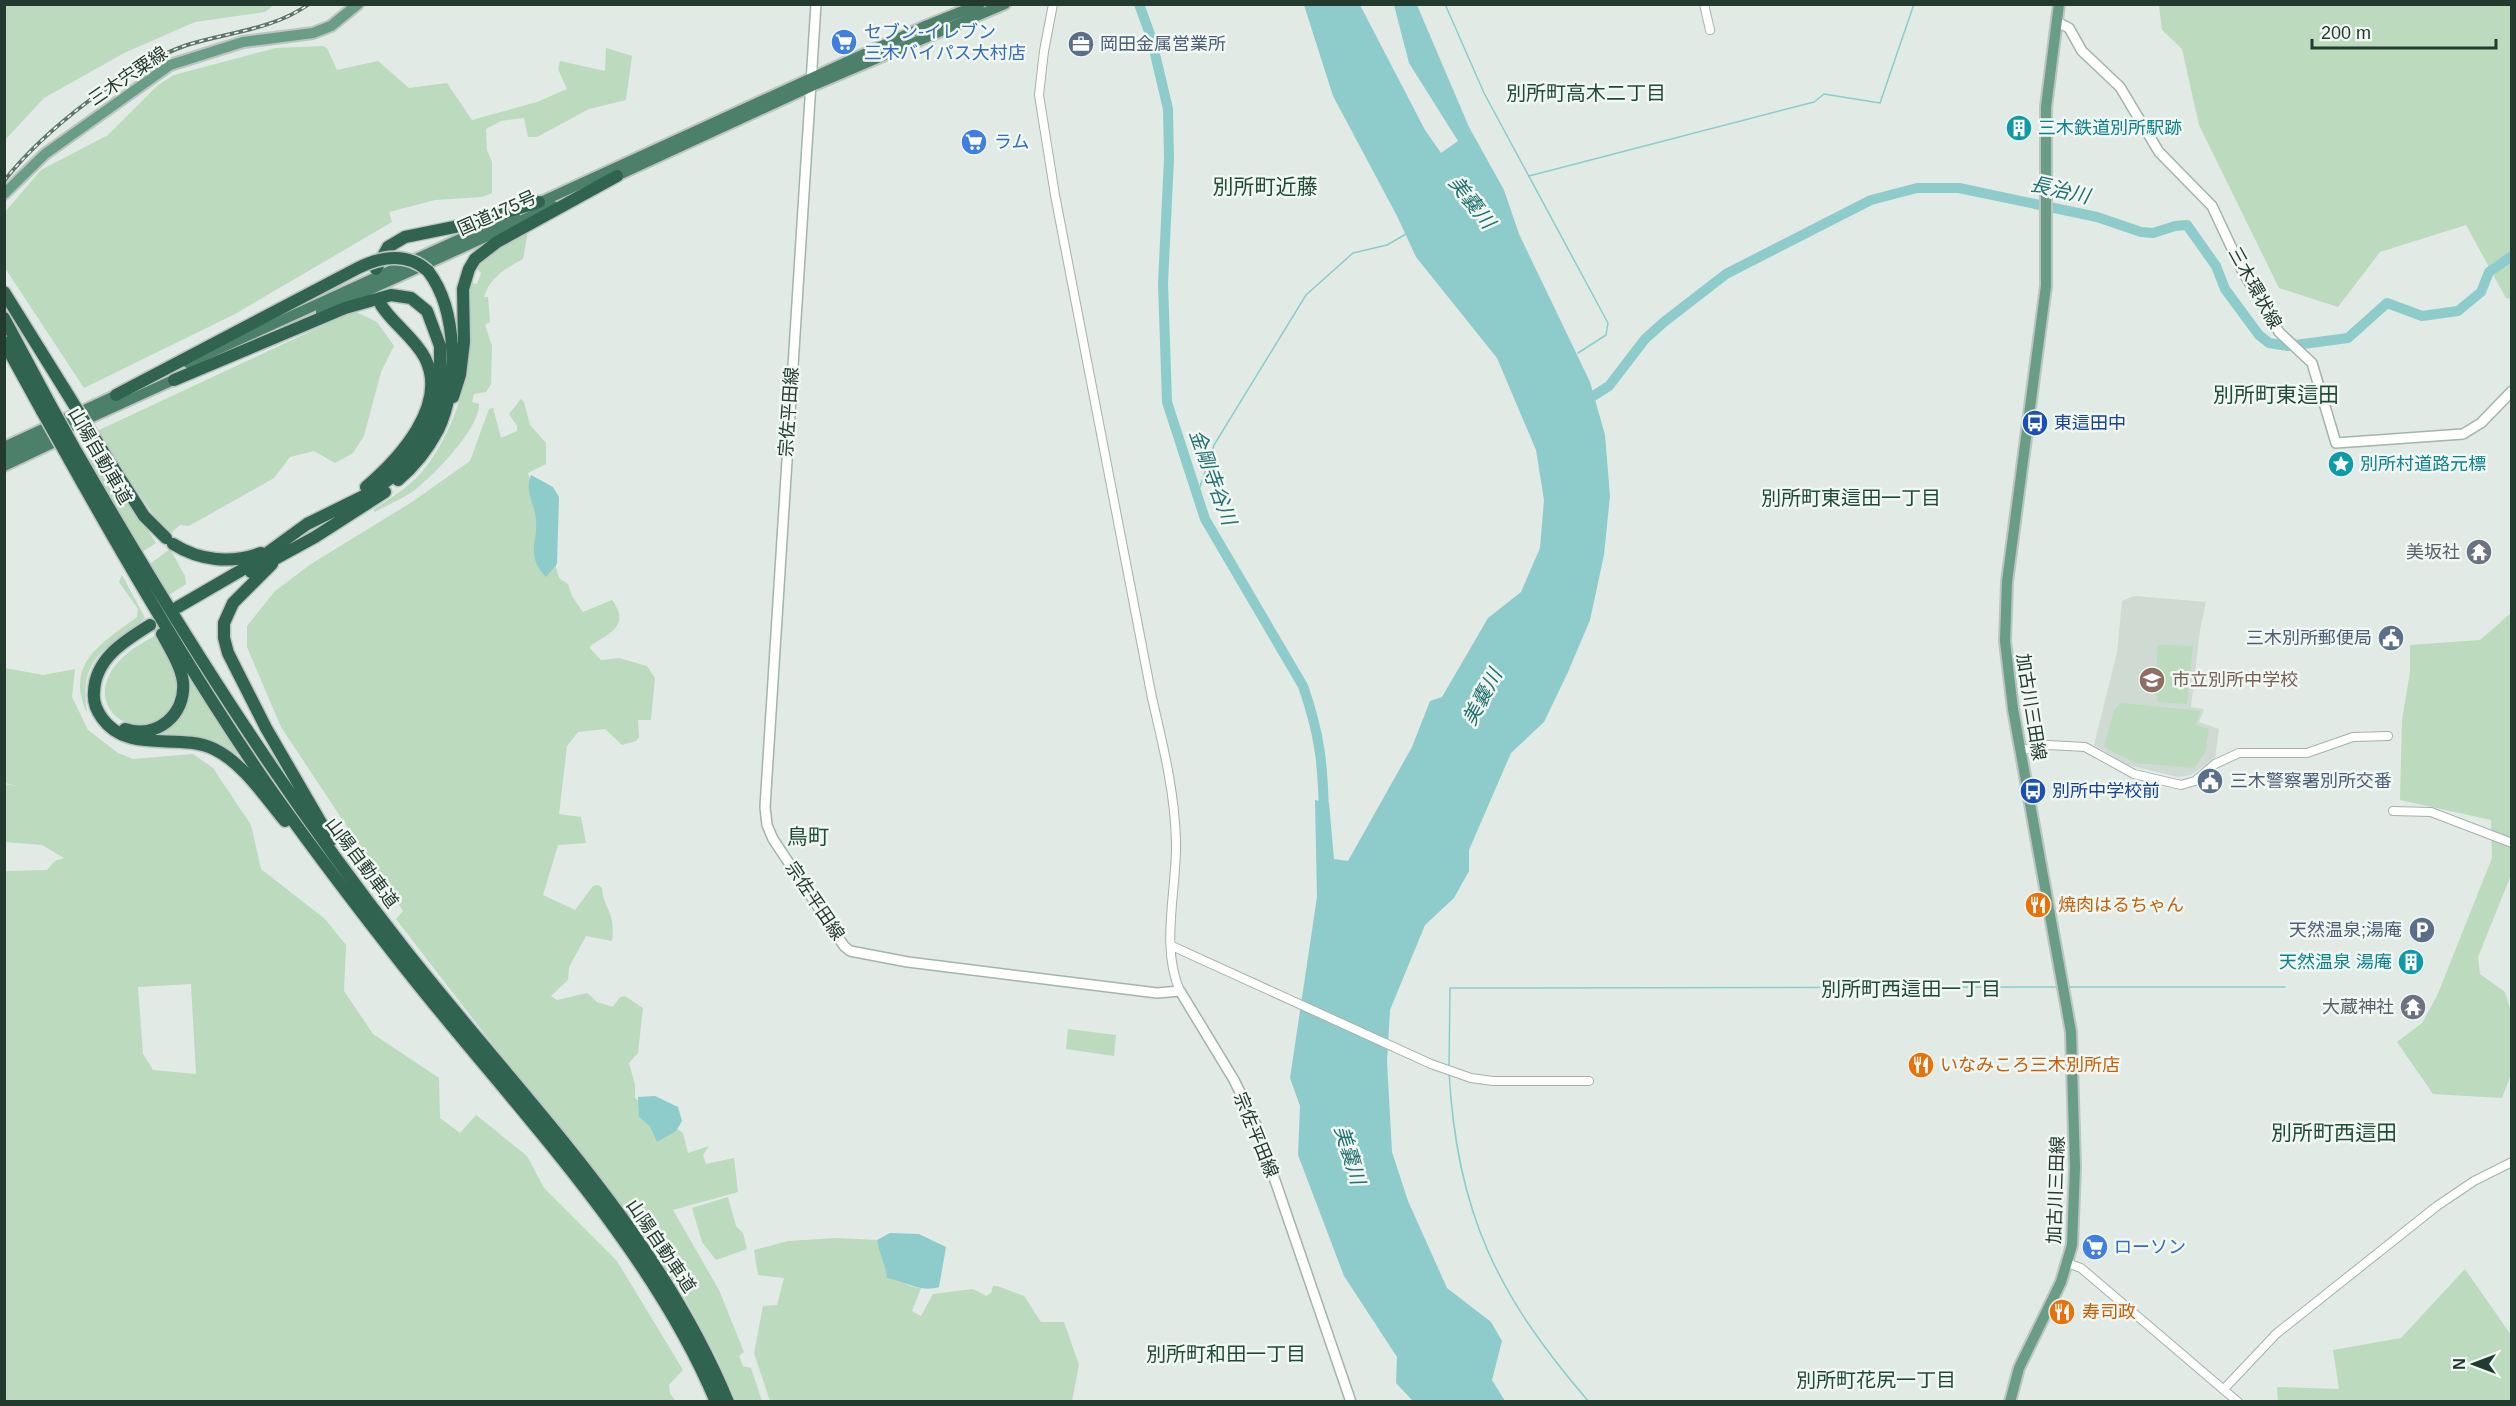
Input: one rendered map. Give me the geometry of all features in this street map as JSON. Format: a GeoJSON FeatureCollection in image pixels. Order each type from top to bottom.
{"type":"FeatureCollection","features":[{"type":"Feature","properties":{"kind":"highway"},"geometry":{"type":"LineString","coordinates":[[180,610],[384,493],[423,454],[451,403],[460,375],[464,342],[463,289],[469,269],[475,259],[496,242],[623,170],[812,82],[923,27],[980,4]]}},
{"type":"Feature","properties":{"kind":"highway"},"geometry":{"type":"LineString","coordinates":[[812,82],[1005,4]]}},
{"type":"Feature","properties":{"kind":"highway","name":"国道175号"},"geometry":{"type":"LineString","coordinates":[[4,447],[539,202],[604,180]]}},
{"type":"Feature","properties":{"kind":"highway","name":"国道175号"},"geometry":{"type":"LineString","coordinates":[[4,457],[604,180]]}},
{"type":"Feature","properties":{"kind":"highway"},"geometry":{"type":"LineString","coordinates":[[376,269],[388,247],[405,237],[464,225],[539,202]]}},
{"type":"Feature","properties":{"kind":"highway"},"geometry":{"type":"LineString","coordinates":[[4,440],[116,395],[358,268],[376,260],[395,257],[416,263],[428,271],[446,307],[452,346],[448,388],[439,428]]}},
{"type":"Feature","properties":{"kind":"highway"},"geometry":{"type":"LineString","coordinates":[[4,292],[144,516],[169,541],[192,554],[220,560],[275,554]]}},
{"type":"Feature","properties":{"kind":"highway"},"geometry":{"type":"LineString","coordinates":[[4,466],[174,380],[366,300],[402,295],[419,303],[433,321],[440,346],[440,389],[432,419],[417,448],[402,467],[372,492],[307,524],[275,554],[240,595],[228,611],[224,623],[228,653],[285,763],[339,853],[348,876]]}},
{"type":"Feature","properties":{"kind":"highway"},"geometry":{"type":"LineString","coordinates":[[352,500],[380,476],[402,451],[421,421],[430,394],[430,375],[425,358],[381,305]]}},
{"type":"Feature","properties":{"kind":"highway","name":"山陽自動車道"},"geometry":{"type":"LineString","coordinates":[[4,318],[46,408]]}},
{"type":"Feature","properties":{"kind":"highway","name":"山陽自動車道"},"geometry":{"type":"LineString","coordinates":[[4,342],[46,408],[138,582],[256,768],[376,930],[612,1225],[665,1304],[688,1343],[716,1401]]}},
{"type":"Feature","properties":{"kind":"highway","name":"山陽自動車道"},"geometry":{"type":"LineString","coordinates":[[68,448],[215,684],[348,876],[621,1219],[676,1298],[699,1338],[728,1401]]}},
{"type":"Feature","properties":{"kind":"highway"},"geometry":{"type":"LineString","coordinates":[[138,582],[177,663],[183,681],[183,698],[177,712],[158,728],[134,731],[115,722],[102,706],[101,682],[114,659],[151,627],[122,643],[107,657],[95,679],[93,696],[98,712],[106,724],[128,737],[198,743],[225,755],[249,778],[376,930]]}},
{"type":"Feature","properties":{"kind":"main road","name":"三木宍粟線"},"geometry":{"type":"LineString","coordinates":[[4,194],[45,154],[170,65],[243,42],[313,33],[331,26],[358,4]]}},
{"type":"Feature","properties":{"kind":"main road","name":"宗佐平田線"},"geometry":{"type":"LineString","coordinates":[[816,4],[769,717],[765,807],[767,825],[773,839],[844,946],[850,951],[908,962],[1145,992],[1180,991],[1234,1080],[1256,1125],[1351,1401]]}},
{"type":"Feature","properties":{"kind":"main road","name":"加古川三田線"},"geometry":{"type":"LineString","coordinates":[[2010,1401],[2019,1368],[2061,1282],[2074,1226],[2073,1051],[2007,669],[2006,605],[2044,307],[2047,214],[2046,107],[2059,4]]}},
{"type":"Feature","properties":{"kind":"main road","name":"三木環状線"},"geometry":{"type":"LineString","coordinates":[[2057,22],[2069,28],[2082,51],[2120,87],[2159,152],[2212,206],[2261,304],[2279,332],[2312,363],[2336,443],[2463,434],[2481,423],[2511,392]]}},
{"type":"Feature","properties":{"kind":"street"},"geometry":{"type":"LineString","coordinates":[[1053,4],[1044,51],[1040,95],[1054,195],[1152,698],[1167,761],[1176,841],[1172,974],[1180,991]]}},
{"type":"Feature","properties":{"kind":"street"},"geometry":{"type":"LineString","coordinates":[[1704,4],[1710,30]]}},
{"type":"Feature","properties":{"kind":"street"},"geometry":{"type":"LineString","coordinates":[[2021,750],[2048,745],[2085,747],[2134,774],[2181,784],[2195,781],[2215,764],[2239,753],[2307,753],[2353,737],[2388,736]]}},
{"type":"Feature","properties":{"kind":"street"},"geometry":{"type":"LineString","coordinates":[[2393,811],[2431,812],[2511,843]]}},
{"type":"Feature","properties":{"kind":"street"},"geometry":{"type":"LineString","coordinates":[[1172,946],[1431,1064],[1472,1078],[1493,1081],[1589,1081]]}},
{"type":"Feature","properties":{"kind":"street"},"geometry":{"type":"LineString","coordinates":[[2224,1389],[2276,1334],[2428,1213],[2474,1182],[2511,1162]]}},
{"type":"Feature","properties":{"kind":"street"},"geometry":{"type":"LineString","coordinates":[[2067,1263],[2081,1268],[2238,1401]]}},
{"type":"Feature","properties":{"kind":"shaded area","name":"市立別所中学校"},"geometry":{"type":"Polygon","coordinates":[[[2134,596],[2206,602],[2200,630],[2191,707],[2204,709],[2199,722],[2219,729],[2215,758],[2191,775],[2178,777],[2128,765],[2094,745],[2117,653],[2122,601],[2134,596]]]}},
{"type":"Feature","properties":{"kind":"green space"},"geometry":{"type":"Polygon","coordinates":[[[5,4],[274,5],[265,12],[195,22],[124,53],[44,98],[5,140],[5,4]]]}},
{"type":"Feature","properties":{"kind":"green space"},"geometry":{"type":"Polygon","coordinates":[[[2159,5],[2511,5],[2511,299],[2506,298],[2466,225],[2380,252],[2338,307],[2279,288],[2199,125],[2182,49],[2162,30],[2159,5]]]}},
{"type":"Feature","properties":{"kind":"green space"},"geometry":{"type":"Polygon","coordinates":[[[323,46],[327,48],[337,70],[378,61],[409,88],[447,83],[472,120],[537,102],[567,89],[558,69],[560,61],[605,71],[606,48],[632,56],[626,100],[589,109],[537,137],[528,137],[524,118],[501,121],[486,129],[487,150],[492,162],[492,193],[482,197],[435,200],[389,212],[392,222],[235,314],[84,388],[5,268],[5,212],[41,170],[108,135],[158,85],[174,75],[276,48],[323,46]]]}},
{"type":"Feature","properties":{"kind":"green space"},"geometry":{"type":"Polygon","coordinates":[[[528,231],[523,259],[494,279],[484,297],[488,297],[490,322],[485,325],[492,346],[491,384],[486,392],[474,394],[472,402],[479,404],[472,425],[445,462],[424,482],[407,495],[375,512],[373,510],[406,487],[423,471],[434,456],[452,421],[465,382],[468,364],[471,283],[477,284],[481,273],[476,268],[500,247],[528,231]]]}},
{"type":"Feature","properties":{"kind":"green space"},"geometry":{"type":"Polygon","coordinates":[[[354,311],[377,322],[394,346],[381,372],[364,436],[353,453],[335,463],[314,451],[290,457],[274,478],[189,526],[180,525],[170,534],[152,513],[97,431],[354,311]]]}},
{"type":"Feature","properties":{"kind":"green space"},"geometry":{"type":"Polygon","coordinates":[[[521,399],[524,402],[530,425],[546,443],[546,464],[528,473],[559,578],[568,584],[572,596],[583,612],[612,600],[617,609],[619,617],[615,629],[589,647],[601,660],[619,658],[647,666],[655,678],[651,720],[638,720],[639,737],[636,741],[622,745],[605,729],[578,732],[567,746],[559,814],[581,817],[586,843],[558,845],[543,895],[575,910],[593,886],[598,885],[602,888],[613,931],[612,941],[586,936],[569,967],[568,980],[551,996],[557,1000],[587,993],[597,1002],[613,1007],[620,997],[625,996],[643,1008],[638,1053],[629,1063],[635,1085],[635,1098],[683,1133],[688,1153],[709,1146],[703,1155],[706,1164],[734,1158],[738,1192],[673,1210],[719,1290],[744,1352],[739,1356],[743,1366],[751,1368],[762,1401],[736,1401],[718,1360],[678,1285],[396,919],[403,911],[281,727],[247,647],[247,626],[275,591],[311,564],[412,502],[470,461],[489,409],[493,408],[501,438],[517,431],[517,426],[509,414],[521,399]]]}},
{"type":"Feature","properties":{"kind":"green space"},"geometry":{"type":"Polygon","coordinates":[[[93,442],[156,543],[142,552],[88,459],[93,442]]]}},
{"type":"Feature","properties":{"kind":"green space"},"geometry":{"type":"Polygon","coordinates":[[[170,549],[185,576],[186,584],[169,595],[150,564],[170,549]]]}},
{"type":"Feature","properties":{"kind":"green space"},"geometry":{"type":"Polygon","coordinates":[[[122,575],[145,618],[108,647],[92,665],[85,693],[87,713],[81,696],[80,681],[83,668],[100,646],[137,617],[138,609],[119,582],[122,575]]]}},
{"type":"Feature","properties":{"kind":"green space"},"geometry":{"type":"Polygon","coordinates":[[[2511,613],[2511,875],[2478,957],[2480,974],[2505,992],[2511,1012],[2511,1074],[2502,1098],[2433,1094],[2397,1042],[2422,1023],[2437,996],[2492,858],[2491,820],[2400,800],[2402,720],[2410,672],[2410,645],[2480,640],[2511,613]]]}},
{"type":"Feature","properties":{"kind":"green space"},"geometry":{"type":"Polygon","coordinates":[[[156,635],[174,671],[177,690],[173,704],[163,719],[150,725],[135,725],[120,720],[110,709],[105,695],[108,677],[122,658],[156,635]]]}},
{"type":"Feature","properties":{"kind":"green space"},"geometry":{"type":"Polygon","coordinates":[[[2158,645],[2193,646],[2187,704],[2158,702],[2155,686],[2158,645]]]}},
{"type":"Feature","properties":{"kind":"green space"},"geometry":{"type":"Polygon","coordinates":[[[181,664],[239,753],[236,755],[212,742],[192,737],[144,737],[173,723],[181,664]]]}},
{"type":"Feature","properties":{"kind":"green space"},"geometry":{"type":"Polygon","coordinates":[[[5,668],[43,675],[75,669],[72,697],[88,730],[118,753],[133,759],[193,754],[213,768],[251,825],[261,869],[325,919],[346,945],[344,991],[373,1034],[439,1078],[440,1118],[460,1133],[476,1115],[527,1156],[544,1188],[617,1261],[683,1370],[669,1385],[670,1394],[676,1401],[5,1401],[5,871],[47,870],[55,861],[64,858],[42,845],[5,842],[4,784],[20,787],[5,783],[5,668]],[[191,984],[138,987],[143,1054],[153,1070],[196,1074],[191,984]]]}},
{"type":"Feature","properties":{"kind":"green space"},"geometry":{"type":"Polygon","coordinates":[[[2121,703],[2201,711],[2195,725],[2209,729],[2205,752],[2194,768],[2136,763],[2104,747],[2114,710],[2121,703]]]}},
{"type":"Feature","properties":{"kind":"green space"},"geometry":{"type":"Polygon","coordinates":[[[1068,1029],[1116,1035],[1114,1056],[1066,1049],[1068,1029]]]}},
{"type":"Feature","properties":{"kind":"green space"},"geometry":{"type":"Polygon","coordinates":[[[728,1197],[736,1226],[743,1233],[747,1249],[716,1260],[702,1242],[692,1208],[728,1197]]]}},
{"type":"Feature","properties":{"kind":"green space"},"geometry":{"type":"Polygon","coordinates":[[[837,1238],[877,1240],[882,1257],[891,1272],[912,1287],[921,1288],[912,1311],[921,1316],[933,1294],[973,1289],[986,1296],[991,1293],[993,1286],[997,1286],[1024,1296],[1041,1322],[1064,1322],[1079,1365],[1072,1401],[770,1401],[754,1353],[763,1306],[777,1305],[784,1278],[758,1275],[754,1250],[788,1241],[837,1238]]]}},
{"type":"Feature","properties":{"kind":"green space"},"geometry":{"type":"Polygon","coordinates":[[[2465,1269],[2511,1335],[2511,1401],[2278,1401],[2277,1387],[2339,1389],[2333,1350],[2401,1338],[2465,1269]]]}},
{"type":"Feature","properties":{"kind":"water","name":"美嚢川"},"geometry":{"type":"Polygon","coordinates":[[[1304,5],[1360,5],[1425,130],[1441,153],[1458,141],[1409,63],[1394,5],[1417,5],[1469,127],[1504,190],[1519,234],[1590,382],[1605,435],[1610,496],[1604,555],[1590,620],[1544,722],[1511,753],[1469,850],[1469,871],[1454,898],[1425,925],[1390,1010],[1387,1061],[1392,1152],[1408,1201],[1447,1288],[1491,1322],[1502,1341],[1492,1380],[1505,1401],[1413,1401],[1396,1383],[1397,1357],[1344,1276],[1298,1155],[1300,1106],[1290,1078],[1317,897],[1315,800],[1329,803],[1334,859],[1348,861],[1412,747],[1430,701],[1442,697],[1488,618],[1521,592],[1540,548],[1544,500],[1536,450],[1497,358],[1416,257],[1397,216],[1333,96],[1304,5]]]}},
{"type":"Feature","properties":{"kind":"water"},"geometry":{"type":"Polygon","coordinates":[[[531,475],[553,487],[559,497],[557,564],[546,577],[534,555],[536,520],[529,492],[531,475]]]}},
{"type":"Feature","properties":{"kind":"water"},"geometry":{"type":"Polygon","coordinates":[[[655,1096],[678,1107],[682,1121],[676,1131],[657,1142],[650,1126],[639,1117],[638,1097],[655,1096]]]}},
{"type":"Feature","properties":{"kind":"water"},"geometry":{"type":"Polygon","coordinates":[[[890,1233],[919,1234],[946,1247],[939,1287],[919,1288],[887,1278],[877,1240],[890,1233]]]}},
{"type":"Feature","properties":{"kind":"waterway","name":"金剛寺谷川"},"geometry":{"type":"LineString","coordinates":[[1139,4],[1151,37],[1168,109],[1169,159],[1163,283],[1167,402],[1205,519],[1303,686],[1320,750],[1324,816]]}},
{"type":"Feature","properties":{"kind":"waterway"},"geometry":{"type":"LineString","coordinates":[[1445,4],[1484,93],[1608,323],[1606,335],[1578,353]]}},
{"type":"Feature","properties":{"kind":"waterway"},"geometry":{"type":"LineString","coordinates":[[1529,176],[1814,102],[1824,94],[1880,103],[1914,4]]}},
{"type":"Feature","properties":{"kind":"waterway","name":"長治川"},"geometry":{"type":"LineString","coordinates":[[1582,403],[1609,386],[1645,339],[1726,274],[1871,200],[1917,188],[1959,188],[2097,217],[2141,232],[2153,233],[2187,225],[2216,266],[2225,289],[2259,335],[2269,343],[2288,346],[2348,338],[2387,303],[2422,316],[2458,311],[2481,292],[2489,272],[2512,256]]}},
{"type":"Feature","properties":{"kind":"waterway"},"geometry":{"type":"LineString","coordinates":[[1193,487],[1200,487],[1214,445],[1306,295],[1353,253],[1387,245],[1406,234]]}},
{"type":"Feature","properties":{"kind":"waterway"},"geometry":{"type":"LineString","coordinates":[[1449,1067],[1450,988],[2059,987]]}},
{"type":"Feature","properties":{"kind":"waterway"},"geometry":{"type":"LineString","coordinates":[[2066,987],[2285,987]]}},
{"type":"Feature","properties":{"kind":"waterway"},"geometry":{"type":"LineString","coordinates":[[1449,1072],[1461,1168],[1473,1211],[1488,1250],[1506,1288],[1529,1325],[1589,1402]]}},
{"type":"Feature","properties":{"kind":"tunnel"},"geometry":{"type":"LineString","coordinates":[[153,629],[182,613]]}},
{"type":"Feature","properties":{"kind":"railway"},"geometry":{"type":"LineString","coordinates":[[4,181],[21,161],[63,121],[138,68],[187,45],[281,20],[309,4]]}},
{"type":"Feature","properties":{"kind":"place","name":"セブン-イレブン 三木バイパス大村店"},"geometry":{"type":"Point","coordinates":[844,42]}},
{"type":"Feature","properties":{"kind":"place","name":"岡田金属営業所"},"geometry":{"type":"Point","coordinates":[1081,44]}},
{"type":"Feature","properties":{"kind":"place","name":"三木鉄道別所駅跡"},"geometry":{"type":"Point","coordinates":[2019,128]}},
{"type":"Feature","properties":{"kind":"place","name":"ラム"},"geometry":{"type":"Point","coordinates":[974,142]}},
{"type":"Feature","properties":{"kind":"place","name":"東這田中"},"geometry":{"type":"Point","coordinates":[2035,423]}},
{"type":"Feature","properties":{"kind":"place","name":"別所村道路元標"},"geometry":{"type":"Point","coordinates":[2341,464]}},
{"type":"Feature","properties":{"kind":"place","name":"美坂社"},"geometry":{"type":"Point","coordinates":[2479,552]}},
{"type":"Feature","properties":{"kind":"place","name":"三木別所郵便局"},"geometry":{"type":"Point","coordinates":[2391,638]}},
{"type":"Feature","properties":{"kind":"place","name":"市立別所中学校"},"geometry":{"type":"Point","coordinates":[2152,680]}},
{"type":"Feature","properties":{"kind":"place","name":"三木警察署別所交番"},"geometry":{"type":"Point","coordinates":[2210,781]}},
{"type":"Feature","properties":{"kind":"place","name":"別所中学校前"},"geometry":{"type":"Point","coordinates":[2033,791]}},
{"type":"Feature","properties":{"kind":"place","name":"焼肉はるちゃん"},"geometry":{"type":"Point","coordinates":[2038,905]}},
{"type":"Feature","properties":{"kind":"place","name":"天然温泉;湯庵"},"geometry":{"type":"Point","coordinates":[2422,930]}},
{"type":"Feature","properties":{"kind":"place","name":"天然温泉 湯庵"},"geometry":{"type":"Point","coordinates":[2411,962]}},
{"type":"Feature","properties":{"kind":"place","name":"大蔵神社"},"geometry":{"type":"Point","coordinates":[2413,1007]}},
{"type":"Feature","properties":{"kind":"place","name":"いなみころ三木別所店"},"geometry":{"type":"Point","coordinates":[1921,1065]}},
{"type":"Feature","properties":{"kind":"place","name":"ローソン"},"geometry":{"type":"Point","coordinates":[2095,1247]}},
{"type":"Feature","properties":{"kind":"place","name":"寿司政"},"geometry":{"type":"Point","coordinates":[2062,1312]}},
{"type":"Feature","properties":{"kind":"district","name":"別所町高木二丁目"},"geometry":{"type":"Point","coordinates":[1586,93]}},
{"type":"Feature","properties":{"kind":"district","name":"別所町近藤"},"geometry":{"type":"Point","coordinates":[1265,186]}},
{"type":"Feature","properties":{"kind":"district","name":"別所町東這田"},"geometry":{"type":"Point","coordinates":[2276,394]}},
{"type":"Feature","properties":{"kind":"district","name":"別所町東這田一丁目"},"geometry":{"type":"Point","coordinates":[1851,498]}},
{"type":"Feature","properties":{"kind":"district","name":"鳥町"},"geometry":{"type":"Point","coordinates":[808,836]}},
{"type":"Feature","properties":{"kind":"district","name":"別所町西這田一丁目"},"geometry":{"type":"Point","coordinates":[1911,989]}},
{"type":"Feature","properties":{"kind":"district","name":"別所町西這田"},"geometry":{"type":"Point","coordinates":[2334,1132]}},
{"type":"Feature","properties":{"kind":"district","name":"別所町和田一丁目"},"geometry":{"type":"Point","coordinates":[1226,1354]}},
{"type":"Feature","properties":{"kind":"district","name":"別所町花尻一丁目"},"geometry":{"type":"Point","coordinates":[1876,1380]}}]}
